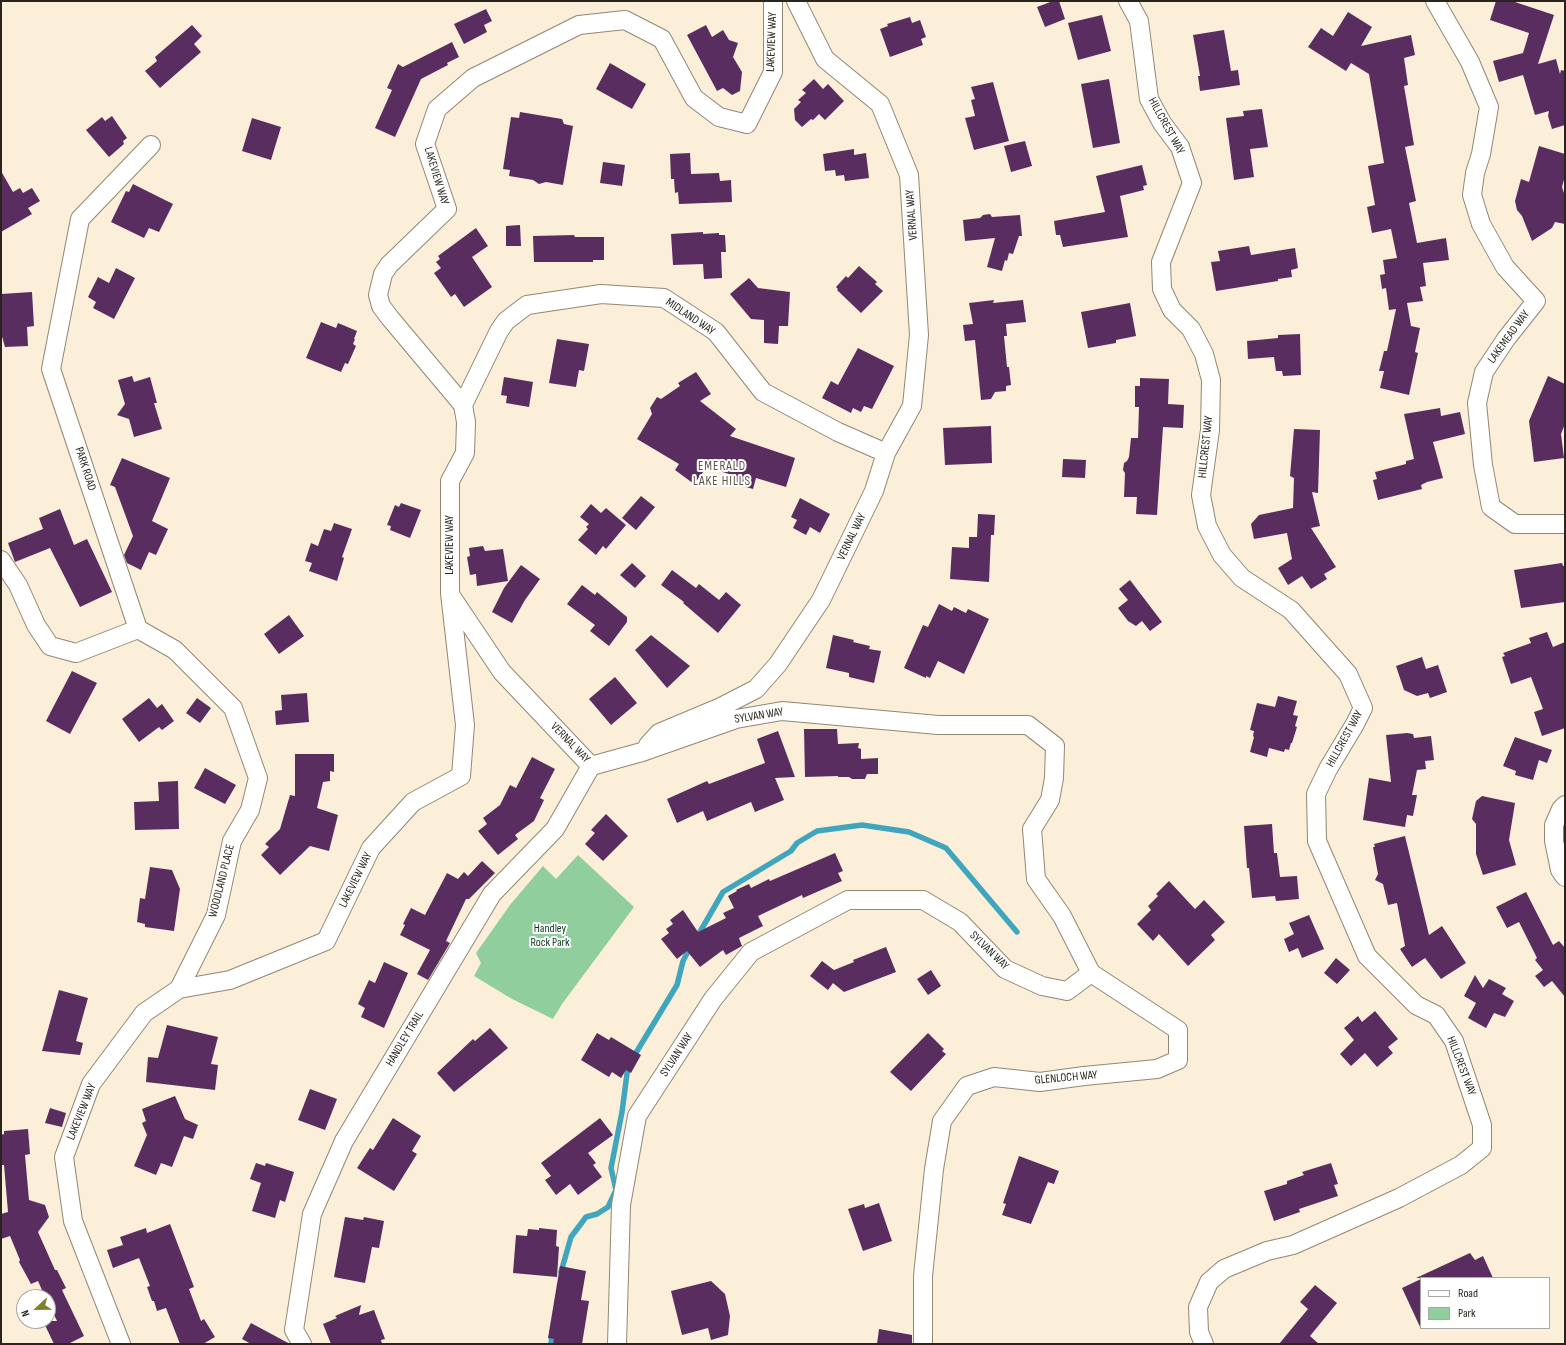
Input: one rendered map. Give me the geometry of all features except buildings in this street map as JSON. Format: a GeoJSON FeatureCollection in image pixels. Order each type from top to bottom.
{"type":"FeatureCollection","features":[{"type":"Feature","properties":{"kind":"street","name":"LAKEVIEW WAY"},"geometry":{"type":"LineString","coordinates":[[121,1344],[73,1221],[64,1157],[91,1084],[144,1013],[178,989],[230,980],[326,941],[371,848],[413,802],[461,776],[465,725],[450,594],[450,481],[465,453],[466,422],[463,405],[390,318],[381,306],[378,295],[383,274],[389,265],[447,209],[425,144],[437,109],[473,78],[579,25],[625,20],[662,39],[694,98],[719,117],[748,124],[773,72],[773,1]]}},
{"type":"Feature","properties":{"kind":"street","name":"VERNAL WAY"},"geometry":{"type":"LineString","coordinates":[[450,594],[502,672],[591,766],[642,752],[659,733],[722,707],[756,689],[778,664],[821,600],[874,491],[886,453],[912,406],[919,335],[909,175],[880,104],[825,59],[796,1]]}},
{"type":"Feature","properties":{"kind":"street","name":"HILLCREST WAY"},"geometry":{"type":"LineString","coordinates":[[1128,1],[1139,21],[1149,99],[1162,124],[1180,147],[1192,183],[1161,262],[1162,289],[1172,310],[1191,329],[1204,354],[1211,380],[1210,430],[1201,495],[1206,526],[1222,555],[1242,578],[1290,610],[1348,674],[1363,708],[1328,769],[1316,794],[1317,841],[1367,956],[1416,1005],[1436,1015],[1454,1041],[1482,1125],[1482,1148],[1461,1165],[1399,1198],[1307,1239],[1293,1245],[1245,1259],[1224,1269],[1209,1282],[1198,1307],[1199,1332],[1204,1344]]}},
{"type":"Feature","properties":{"kind":"street","name":"LAKEMEAD WAY"},"geometry":{"type":"LineString","coordinates":[[1435,1],[1470,62],[1489,107],[1481,154],[1475,173],[1472,195],[1481,224],[1505,267],[1536,300],[1506,339],[1484,372],[1477,403],[1482,465],[1491,507],[1515,524],[1565,524]]}},
{"type":"Feature","properties":{"kind":"street","name":"PARK ROAD"},"geometry":{"type":"LineString","coordinates":[[138,629],[51,369],[80,219],[151,144]]}},
{"type":"Feature","properties":{"kind":"street","name":"MIDLAND WAY"},"geometry":{"type":"LineString","coordinates":[[463,405],[499,331],[506,321],[527,305],[601,294],[664,298],[716,332],[763,392],[838,432],[886,453]]}},
{"type":"Feature","properties":{"kind":"street"},"geometry":{"type":"LineString","coordinates":[[1,560],[18,585],[36,625],[50,646],[76,653],[138,629]]}},
{"type":"Feature","properties":{"kind":"street","name":"WOODLAND PLACE"},"geometry":{"type":"LineString","coordinates":[[138,629],[175,650],[233,708],[258,778],[250,810],[232,841],[216,915],[178,989]]}},
{"type":"Feature","properties":{"kind":"street","name":"SYLVAN WAY"},"geometry":{"type":"LineString","coordinates":[[617,1344],[621,1205],[637,1116],[713,999],[751,952],[848,900],[923,900],[960,922],[1005,969],[1042,986],[1067,991],[1091,973],[1062,916],[1036,879],[1032,829],[1050,800],[1054,778],[1055,746],[1028,725],[938,725],[782,711],[736,719],[642,752]]}},
{"type":"Feature","properties":{"kind":"street","name":"HANDLEY TRAIL"},"geometry":{"type":"LineString","coordinates":[[302,1344],[294,1330],[312,1214],[344,1141],[492,894],[555,829],[591,766]]}},
{"type":"Feature","properties":{"kind":"street"},"geometry":{"type":"LineString","coordinates":[[1565,805],[1561,809],[1554,825],[1554,841],[1560,870],[1565,877]]}},
{"type":"Feature","properties":{"kind":"street","name":"GLENLOCH WAY"},"geometry":{"type":"LineString","coordinates":[[923,1344],[923,1276],[934,1169],[942,1121],[967,1086],[994,1077],[1040,1082],[1157,1069],[1178,1060],[1178,1030],[1091,973]]}},
{"type":"Feature","properties":{"kind":"green space","name":"Handley Rock Park"},"geometry":{"type":"Polygon","coordinates":[[[578,855],[634,907],[562,1004],[553,1019],[512,999],[474,976],[481,963],[476,953],[510,905],[543,866],[556,879],[578,855]]]}},
{"type":"Feature","properties":{"kind":"waterway"},"geometry":{"type":"LineString","coordinates":[[697,937],[723,892],[791,851],[797,843],[817,831],[862,825],[909,832],[946,848],[1017,932]]}},
{"type":"Feature","properties":{"kind":"waterway"},"geometry":{"type":"LineString","coordinates":[[561,1272],[571,1237],[586,1217],[597,1214],[608,1207],[616,1190],[611,1168],[622,1112],[628,1066],[677,985],[683,961],[691,946]]}},
{"type":"Feature","properties":{"kind":"waterway"},"geometry":{"type":"LineString","coordinates":[[551,1344],[552,1332]]}},
{"type":"Feature","properties":{"kind":"district","name":"EMERALD LAKE HILLS"},"geometry":{"type":"Point","coordinates":[722,474]}}]}
